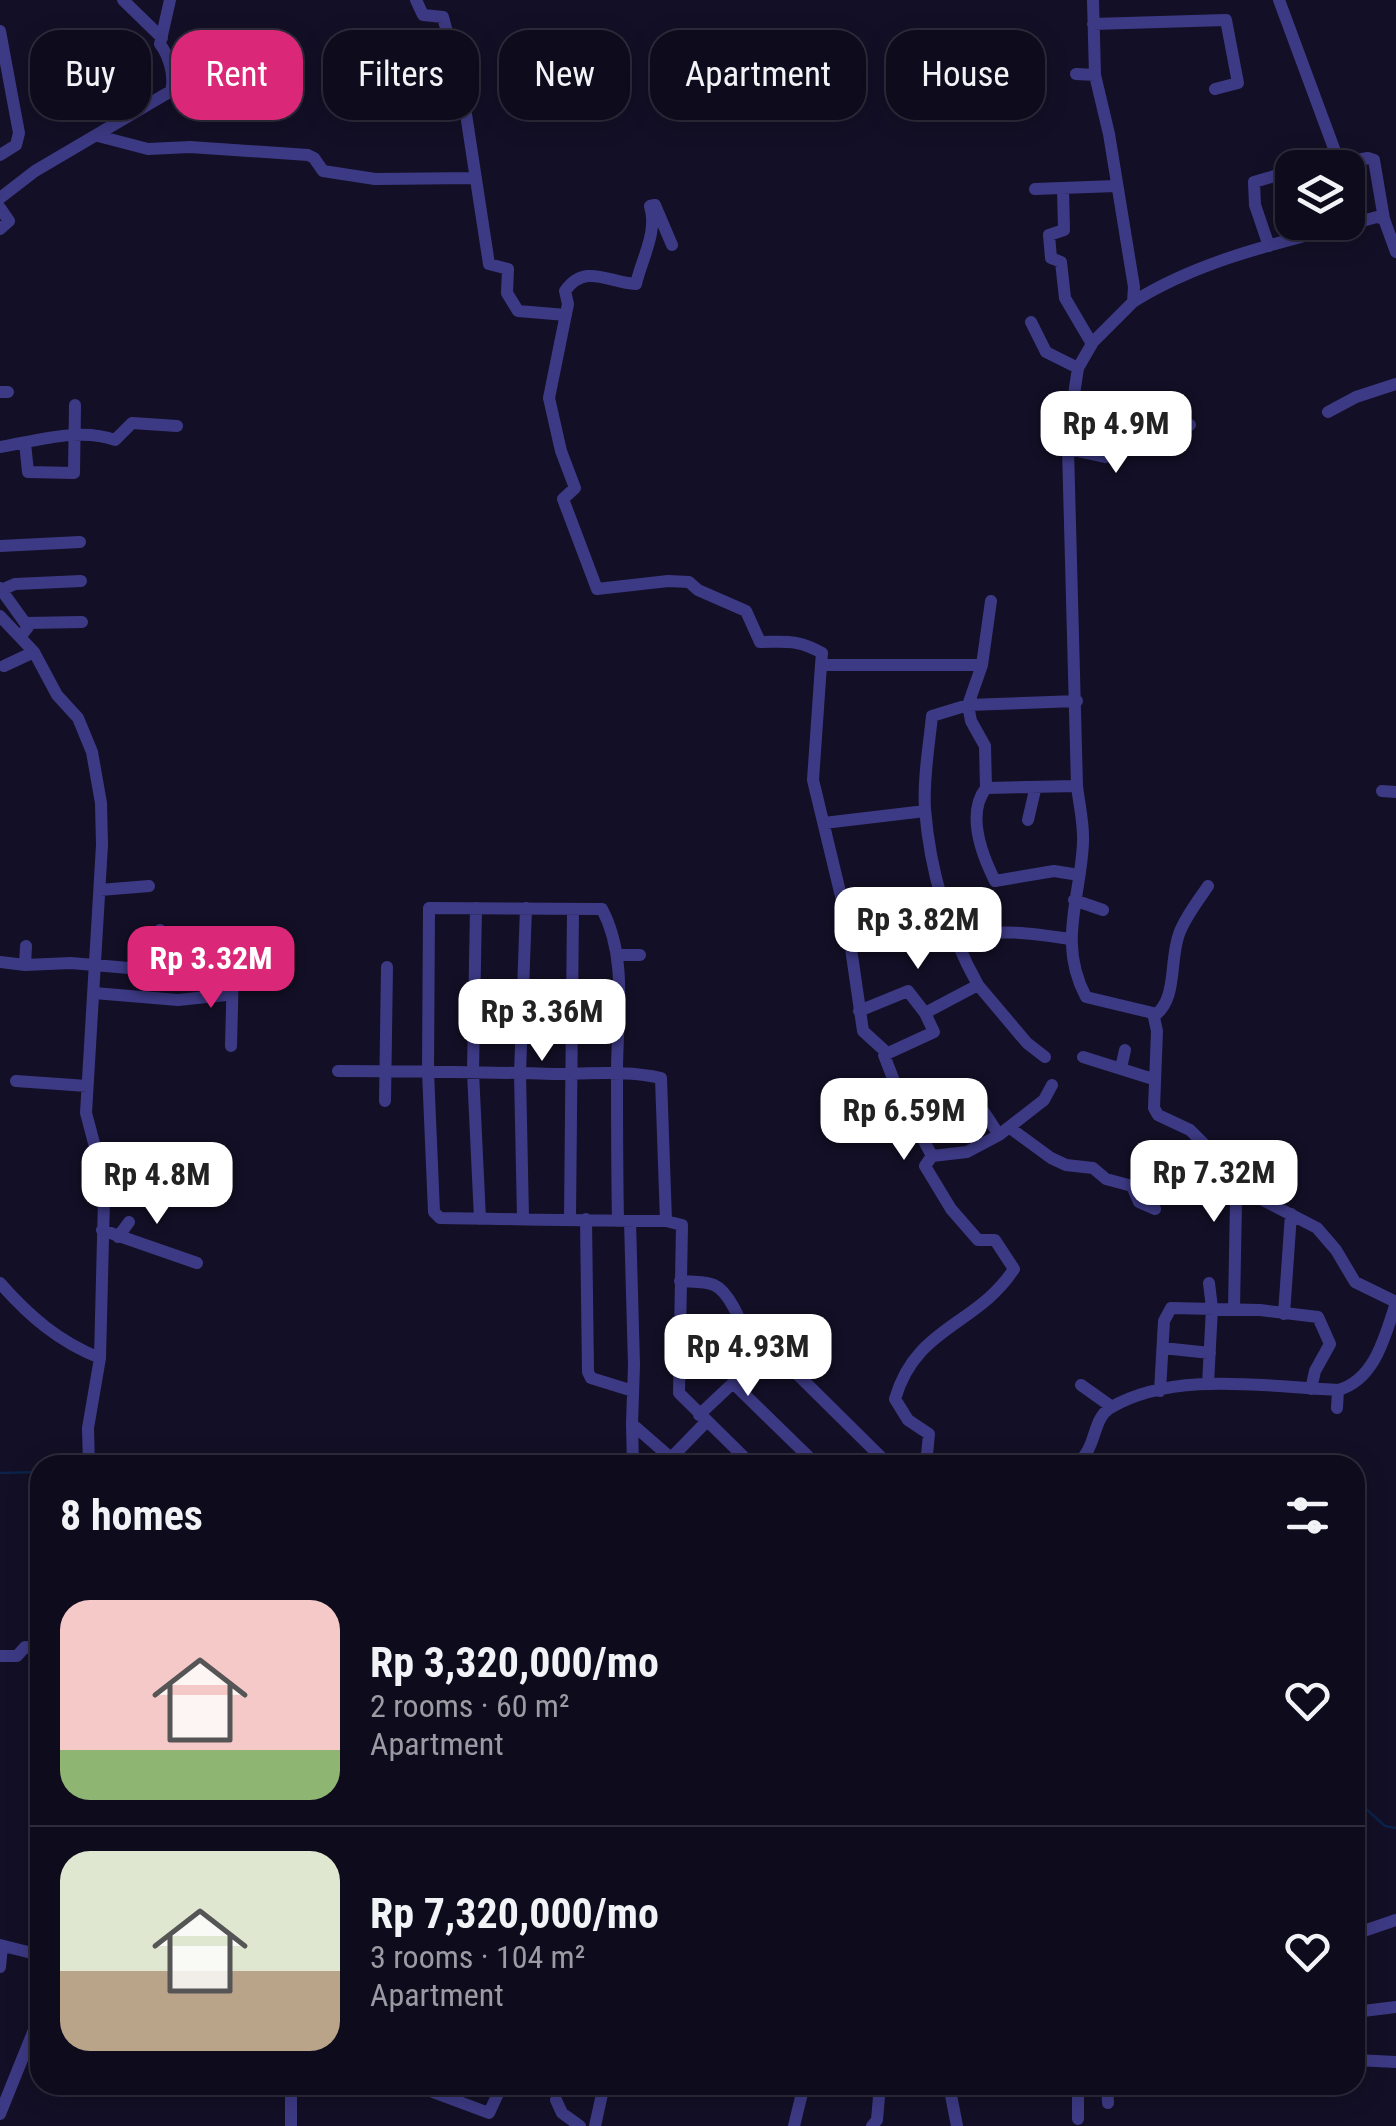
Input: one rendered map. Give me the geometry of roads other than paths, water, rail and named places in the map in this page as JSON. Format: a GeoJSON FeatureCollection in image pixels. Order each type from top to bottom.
{"type":"FeatureCollection","features":[{"type":"Feature","properties":{"kind":"street"},"geometry":{"type":"LineString","coordinates":[[123,0],[162,38]]}},
{"type":"Feature","properties":{"kind":"street"},"geometry":{"type":"LineString","coordinates":[[0,198],[35,171],[171,91],[166,53],[160,44],[170,0]]}},
{"type":"Feature","properties":{"kind":"street"},"geometry":{"type":"LineString","coordinates":[[416,0],[423,15],[443,17],[462,88],[490,264],[508,270],[507,294],[516,309],[566,315]]}},
{"type":"Feature","properties":{"kind":"street"},"geometry":{"type":"LineString","coordinates":[[1093,0],[1095,75],[1110,134],[1132,265],[1134,302]]}},
{"type":"Feature","properties":{"kind":"street"},"geometry":{"type":"LineString","coordinates":[[1279,0],[1334,150]]}},
{"type":"Feature","properties":{"kind":"street"},"geometry":{"type":"LineString","coordinates":[[1093,24],[1226,20],[1238,83],[1215,90]]}},
{"type":"Feature","properties":{"kind":"street"},"geometry":{"type":"LineString","coordinates":[[0,31],[18,133],[16,145],[0,154]]}},
{"type":"Feature","properties":{"kind":"street"},"geometry":{"type":"LineString","coordinates":[[1076,74],[1095,75]]}},
{"type":"Feature","properties":{"kind":"street"},"geometry":{"type":"LineString","coordinates":[[98,136],[148,149],[190,147],[308,156],[323,172],[372,179],[476,178]]}},
{"type":"Feature","properties":{"kind":"street"},"geometry":{"type":"LineString","coordinates":[[1365,160],[1374,160],[1384,219],[1396,252]]}},
{"type":"Feature","properties":{"kind":"street"},"geometry":{"type":"LineString","coordinates":[[1270,246],[1254,205],[1254,182],[1275,176]]}},
{"type":"Feature","properties":{"kind":"street"},"geometry":{"type":"LineString","coordinates":[[1034,189],[1116,186]]}},
{"type":"Feature","properties":{"kind":"street"},"geometry":{"type":"LineString","coordinates":[[1063,188],[1064,230],[1049,235],[1048,252],[1061,262],[1065,298],[1092,344]]}},
{"type":"Feature","properties":{"kind":"street"},"geometry":{"type":"LineString","coordinates":[[672,244],[655,205],[650,206],[650,238],[636,284],[587,275],[577,277],[564,291],[568,304],[549,398],[560,452],[575,488],[564,500],[597,589],[689,582],[698,590],[746,610],[760,642],[793,640],[822,652],[813,777],[848,922],[864,1032],[886,1052]]}},
{"type":"Feature","properties":{"kind":"street"},"geometry":{"type":"LineString","coordinates":[[0,208],[9,221],[0,229]]}},
{"type":"Feature","properties":{"kind":"street"},"geometry":{"type":"LineString","coordinates":[[1087,1455],[1102,1415],[1112,1407],[1160,1390],[1208,1384],[1338,1390],[1354,1384],[1365,1374],[1381,1346],[1396,1302],[1356,1282],[1323,1234],[1258,1197],[1190,1130],[1158,1115],[1154,1108],[1153,1079],[1159,1054],[1154,1016],[1146,1010],[1086,997],[1070,939],[1083,840],[1077,786],[1068,449],[1078,368],[1092,344],[1134,302],[1156,288],[1270,246],[1377,217],[1384,219]]}},
{"type":"Feature","properties":{"kind":"street"},"geometry":{"type":"LineString","coordinates":[[1030,322],[1046,352],[1078,368]]}},
{"type":"Feature","properties":{"kind":"street"},"geometry":{"type":"LineString","coordinates":[[1328,412],[1356,396],[1396,384]]}},
{"type":"Feature","properties":{"kind":"street"},"geometry":{"type":"LineString","coordinates":[[25,443],[28,472],[73,474],[75,405]]}},
{"type":"Feature","properties":{"kind":"street"},"geometry":{"type":"LineString","coordinates":[[0,447],[77,436],[99,435],[115,440],[132,422],[176,426]]}},
{"type":"Feature","properties":{"kind":"street"},"geometry":{"type":"LineString","coordinates":[[1071,423],[1190,425]]}},
{"type":"Feature","properties":{"kind":"street"},"geometry":{"type":"LineString","coordinates":[[1068,449],[1105,457],[1112,443],[1113,425]]}},
{"type":"Feature","properties":{"kind":"street"},"geometry":{"type":"LineString","coordinates":[[0,546],[80,542]]}},
{"type":"Feature","properties":{"kind":"street"},"geometry":{"type":"LineString","coordinates":[[20,637],[28,631],[26,623],[1,589],[14,584],[81,581]]}},
{"type":"Feature","properties":{"kind":"street"},"geometry":{"type":"LineString","coordinates":[[990,602],[982,666],[968,705],[970,720],[985,746],[986,788],[978,807],[977,830],[984,859],[995,882],[1054,871],[1079,875]]}},
{"type":"Feature","properties":{"kind":"street"},"geometry":{"type":"LineString","coordinates":[[0,616],[34,652],[57,695],[78,718],[92,752],[101,804],[97,966],[86,1086],[86,1113],[103,1177],[100,1358],[88,1428],[89,1455]]}},
{"type":"Feature","properties":{"kind":"street"},"geometry":{"type":"LineString","coordinates":[[26,623],[82,622]]}},
{"type":"Feature","properties":{"kind":"street"},"geometry":{"type":"LineString","coordinates":[[4,666],[34,652]]}},
{"type":"Feature","properties":{"kind":"street"},"geometry":{"type":"LineString","coordinates":[[821,665],[982,666]]}},
{"type":"Feature","properties":{"kind":"street"},"geometry":{"type":"LineString","coordinates":[[1045,1057],[1027,1043],[978,985],[948,921],[931,864],[926,811],[932,716],[968,705],[1077,701]]}},
{"type":"Feature","properties":{"kind":"street"},"geometry":{"type":"LineString","coordinates":[[986,788],[1035,790],[1077,786]]}},
{"type":"Feature","properties":{"kind":"street"},"geometry":{"type":"LineString","coordinates":[[1028,820],[1035,790]]}},
{"type":"Feature","properties":{"kind":"street"},"geometry":{"type":"LineString","coordinates":[[824,823],[926,811]]}},
{"type":"Feature","properties":{"kind":"street"},"geometry":{"type":"LineString","coordinates":[[100,890],[149,886]]}},
{"type":"Feature","properties":{"kind":"street"},"geometry":{"type":"LineString","coordinates":[[1154,1016],[1168,1001],[1172,954],[1181,929],[1208,886]]}},
{"type":"Feature","properties":{"kind":"street"},"geometry":{"type":"LineString","coordinates":[[1074,900],[1102,910]]}},
{"type":"Feature","properties":{"kind":"street"},"geometry":{"type":"LineString","coordinates":[[633,1455],[633,1391],[624,1221],[617,1074],[618,955],[614,935],[602,909],[429,908],[428,1072],[434,1212],[440,1218],[570,1218],[624,1221],[666,1222],[682,1225],[679,1393],[742,1455]]}},
{"type":"Feature","properties":{"kind":"street"},"geometry":{"type":"LineString","coordinates":[[476,908],[473,1072],[480,1219]]}},
{"type":"Feature","properties":{"kind":"street"},"geometry":{"type":"LineString","coordinates":[[523,1218],[520,1073],[526,908]]}},
{"type":"Feature","properties":{"kind":"street"},"geometry":{"type":"LineString","coordinates":[[570,1218],[573,909]]}},
{"type":"Feature","properties":{"kind":"street"},"geometry":{"type":"LineString","coordinates":[[160,930],[163,972]]}},
{"type":"Feature","properties":{"kind":"street"},"geometry":{"type":"LineString","coordinates":[[958,939],[994,931],[1070,939]]}},
{"type":"Feature","properties":{"kind":"street"},"geometry":{"type":"LineString","coordinates":[[26,946],[26,965]]}},
{"type":"Feature","properties":{"kind":"street"},"geometry":{"type":"LineString","coordinates":[[618,955],[640,956]]}},
{"type":"Feature","properties":{"kind":"street"},"geometry":{"type":"LineString","coordinates":[[0,962],[71,963],[163,972],[232,968],[231,1046]]}},
{"type":"Feature","properties":{"kind":"street"},"geometry":{"type":"LineString","coordinates":[[386,967],[386,1100]]}},
{"type":"Feature","properties":{"kind":"street"},"geometry":{"type":"LineString","coordinates":[[925,1013],[978,985]]}},
{"type":"Feature","properties":{"kind":"street"},"geometry":{"type":"LineString","coordinates":[[859,1012],[908,991],[925,1013],[934,1032],[886,1052],[884,1058],[932,1156]]}},
{"type":"Feature","properties":{"kind":"street"},"geometry":{"type":"LineString","coordinates":[[94,992],[178,1000],[226,995]]}},
{"type":"Feature","properties":{"kind":"street"},"geometry":{"type":"LineString","coordinates":[[1121,1068],[1125,1050]]}},
{"type":"Feature","properties":{"kind":"street"},"geometry":{"type":"LineString","coordinates":[[1083,1057],[1153,1079]]}},
{"type":"Feature","properties":{"kind":"street"},"geometry":{"type":"LineString","coordinates":[[338,1070],[659,1077],[663,1081],[666,1222]]}},
{"type":"Feature","properties":{"kind":"street"},"geometry":{"type":"LineString","coordinates":[[16,1082],[86,1086]]}},
{"type":"Feature","properties":{"kind":"street"},"geometry":{"type":"LineString","coordinates":[[932,1156],[967,1152],[1004,1131],[1044,1100],[1052,1085]]}},
{"type":"Feature","properties":{"kind":"street"},"geometry":{"type":"LineString","coordinates":[[968,1086],[977,1104],[1004,1131],[1051,1158],[1093,1168],[1102,1177],[1132,1186],[1139,1202],[1155,1209]]}},
{"type":"Feature","properties":{"kind":"street"},"geometry":{"type":"LineString","coordinates":[[920,1130],[977,1104]]}},
{"type":"Feature","properties":{"kind":"street"},"geometry":{"type":"LineString","coordinates":[[927,1455],[928,1432],[908,1420],[896,1399],[908,1365],[936,1335],[988,1302],[1014,1270],[994,1240],[978,1240],[951,1209],[926,1166],[932,1156]]}},
{"type":"Feature","properties":{"kind":"street"},"geometry":{"type":"LineString","coordinates":[[103,1177],[136,1165]]}},
{"type":"Feature","properties":{"kind":"street"},"geometry":{"type":"LineString","coordinates":[[1234,1309],[1236,1201],[1241,1196],[1258,1197]]}},
{"type":"Feature","properties":{"kind":"street"},"geometry":{"type":"LineString","coordinates":[[1284,1314],[1290,1214]]}},
{"type":"Feature","properties":{"kind":"street"},"geometry":{"type":"LineString","coordinates":[[586,1219],[588,1372],[591,1378],[633,1391]]}},
{"type":"Feature","properties":{"kind":"street"},"geometry":{"type":"LineString","coordinates":[[118,1238],[129,1222]]}},
{"type":"Feature","properties":{"kind":"street"},"geometry":{"type":"LineString","coordinates":[[102,1230],[198,1263]]}},
{"type":"Feature","properties":{"kind":"street"},"geometry":{"type":"LineString","coordinates":[[679,1455],[733,1383],[744,1335],[716,1286],[680,1281]]}},
{"type":"Feature","properties":{"kind":"street"},"geometry":{"type":"LineString","coordinates":[[0,1283],[34,1320],[73,1348],[100,1358]]}},
{"type":"Feature","properties":{"kind":"street"},"geometry":{"type":"LineString","coordinates":[[1208,1284],[1212,1308],[1208,1384]]}},
{"type":"Feature","properties":{"kind":"street"},"geometry":{"type":"LineString","coordinates":[[1160,1390],[1164,1320],[1169,1309],[1212,1308],[1316,1317],[1322,1321],[1329,1348],[1311,1389]]}},
{"type":"Feature","properties":{"kind":"street"},"geometry":{"type":"LineString","coordinates":[[744,1335],[753,1336],[792,1369],[879,1455]]}},
{"type":"Feature","properties":{"kind":"street"},"geometry":{"type":"LineString","coordinates":[[1163,1348],[1210,1352]]}},
{"type":"Feature","properties":{"kind":"street"},"geometry":{"type":"LineString","coordinates":[[733,1383],[807,1455]]}},
{"type":"Feature","properties":{"kind":"street"},"geometry":{"type":"LineString","coordinates":[[1081,1385],[1112,1407]]}},
{"type":"Feature","properties":{"kind":"street"},"geometry":{"type":"LineString","coordinates":[[1337,1408],[1338,1390]]}},
{"type":"Feature","properties":{"kind":"street"},"geometry":{"type":"LineString","coordinates":[[632,1424],[668,1455]]}},
{"type":"Feature","properties":{"kind":"street"},"geometry":{"type":"LineString","coordinates":[[0,1656],[17,1656],[24,1647],[30,1648]]}},
{"type":"Feature","properties":{"kind":"street"},"geometry":{"type":"LineString","coordinates":[[1365,1931],[1396,1920]]}},
{"type":"Feature","properties":{"kind":"street"},"geometry":{"type":"LineString","coordinates":[[0,1967],[1,1946],[30,1953]]}},
{"type":"Feature","properties":{"kind":"street"},"geometry":{"type":"LineString","coordinates":[[1365,2011],[1396,2007]]}},
{"type":"Feature","properties":{"kind":"street"},"geometry":{"type":"LineString","coordinates":[[0,2114],[30,2039]]}},
{"type":"Feature","properties":{"kind":"street"},"geometry":{"type":"LineString","coordinates":[[1365,2060],[1396,2062]]}},
{"type":"Feature","properties":{"kind":"street"},"geometry":{"type":"LineString","coordinates":[[291,2095],[291,2126]]}},
{"type":"Feature","properties":{"kind":"street"},"geometry":{"type":"LineString","coordinates":[[443,2095],[489,2113],[497,2095]]}},
{"type":"Feature","properties":{"kind":"street"},"geometry":{"type":"LineString","coordinates":[[595,2126],[602,2095]]}},
{"type":"Feature","properties":{"kind":"street"},"geometry":{"type":"LineString","coordinates":[[794,2126],[802,2095]]}},
{"type":"Feature","properties":{"kind":"street"},"geometry":{"type":"LineString","coordinates":[[872,2126],[879,2095]]}},
{"type":"Feature","properties":{"kind":"street"},"geometry":{"type":"LineString","coordinates":[[950,2095],[957,2126]]}},
{"type":"Feature","properties":{"kind":"street"},"geometry":{"type":"LineString","coordinates":[[1078,2095],[1078,2119]]}},
{"type":"Feature","properties":{"kind":"street"},"geometry":{"type":"LineString","coordinates":[[1108,2095],[1108,2103]]}},
{"type":"Feature","properties":{"kind":"street"},"geometry":{"type":"LineString","coordinates":[[556,2100],[562,2113],[580,2126]]}},
{"type":"Feature","properties":{"kind":"waterway"},"geometry":{"type":"LineString","coordinates":[[0,1473],[30,1472]]}},
{"type":"Feature","properties":{"kind":"waterway"},"geometry":{"type":"LineString","coordinates":[[1365,1808],[1385,1826],[1396,1828]]}}]}
